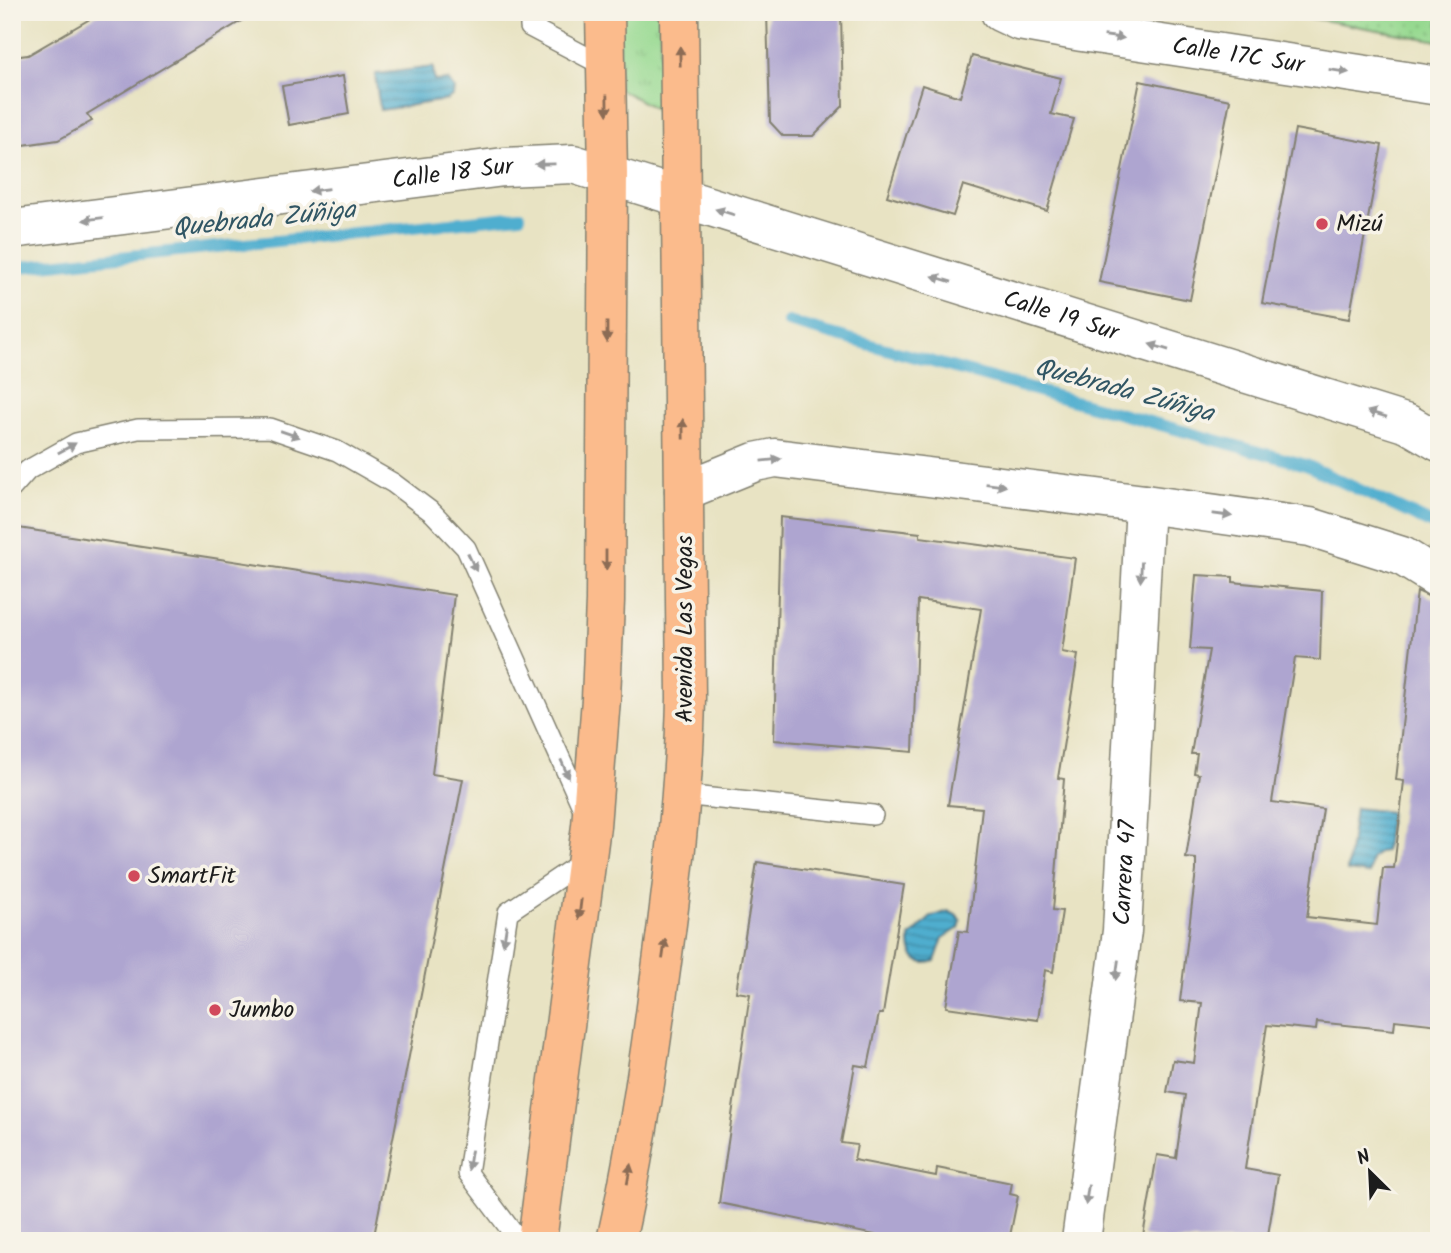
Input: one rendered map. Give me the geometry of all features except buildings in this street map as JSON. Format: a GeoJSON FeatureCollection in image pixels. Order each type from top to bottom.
{"type":"FeatureCollection","features":[{"type":"Feature","properties":{"kind":"main road"},"geometry":{"type":"LineString","coordinates":[[537,1241],[589,843],[601,699],[605,601],[608,174],[606,12]]}},
{"type":"Feature","properties":{"kind":"main road","name":"Avenida Las Vegas"},"geometry":{"type":"LineString","coordinates":[[616,1241],[651,1047],[682,795],[686,698],[679,12]]}},
{"type":"Feature","properties":{"kind":"street","name":"Calle 17C Sur"},"geometry":{"type":"LineString","coordinates":[[1000,12],[1019,21],[1069,30],[1439,86]]}},
{"type":"Feature","properties":{"kind":"street","name":"Calle 18 Sur"},"geometry":{"type":"LineString","coordinates":[[12,229],[504,167],[573,164],[681,198]]}},
{"type":"Feature","properties":{"kind":"street","name":"Calle 19 Sur"},"geometry":{"type":"LineString","coordinates":[[681,198],[1408,424],[1439,442]]}},
{"type":"Feature","properties":{"kind":"street"},"geometry":{"type":"LineString","coordinates":[[684,491],[755,462],[775,458],[1145,503],[1310,527],[1402,556],[1439,579]]}},
{"type":"Feature","properties":{"kind":"street","name":"Carrera 47"},"geometry":{"type":"LineString","coordinates":[[1081,1241],[1122,931],[1145,503]]}},
{"type":"Feature","properties":{"kind":"lane"},"geometry":{"type":"LineString","coordinates":[[530,12],[530,27],[606,67]]}},
{"type":"Feature","properties":{"kind":"lane"},"geometry":{"type":"LineString","coordinates":[[12,488],[28,470],[76,443],[138,429],[270,428],[337,451],[393,483],[433,513],[466,548],[589,843],[508,912],[468,1173],[519,1241]]}},
{"type":"Feature","properties":{"kind":"lane"},"geometry":{"type":"LineString","coordinates":[[682,795],[873,815]]}},
{"type":"Feature","properties":{"kind":"green space"},"geometry":{"type":"Polygon","coordinates":[[[618,12],[660,12],[661,112],[619,89],[618,12]]]}},
{"type":"Feature","properties":{"kind":"green space"},"geometry":{"type":"Polygon","coordinates":[[[1278,12],[1439,12],[1439,41],[1278,12]]]}},
{"type":"Feature","properties":{"kind":"water"},"geometry":{"type":"Polygon","coordinates":[[[433,67],[434,81],[448,80],[454,89],[453,95],[446,100],[380,110],[375,74],[433,67]]]}},
{"type":"Feature","properties":{"kind":"water"},"geometry":{"type":"Polygon","coordinates":[[[1355,808],[1390,812],[1385,851],[1379,852],[1371,859],[1369,874],[1347,871],[1355,808]]]}},
{"type":"Feature","properties":{"kind":"water"},"geometry":{"type":"Polygon","coordinates":[[[948,911],[961,921],[959,928],[943,938],[935,961],[918,961],[912,954],[910,937],[931,917],[948,911]]]}},
{"type":"Feature","properties":{"kind":"waterway","name":"Quebrada Zúñiga"},"geometry":{"type":"LineString","coordinates":[[12,268],[520,216]]}},
{"type":"Feature","properties":{"kind":"waterway","name":"Quebrada Zúñiga"},"geometry":{"type":"LineString","coordinates":[[788,322],[1306,465],[1439,527]]}},
{"type":"Feature","properties":{"kind":"place","name":"Mizú"},"geometry":{"type":"Point","coordinates":[1322,224]}},
{"type":"Feature","properties":{"kind":"place","name":"SmartFit"},"geometry":{"type":"Point","coordinates":[134,876]}},
{"type":"Feature","properties":{"kind":"place","name":"Jumbo"},"geometry":{"type":"Point","coordinates":[215,1010]}}]}
